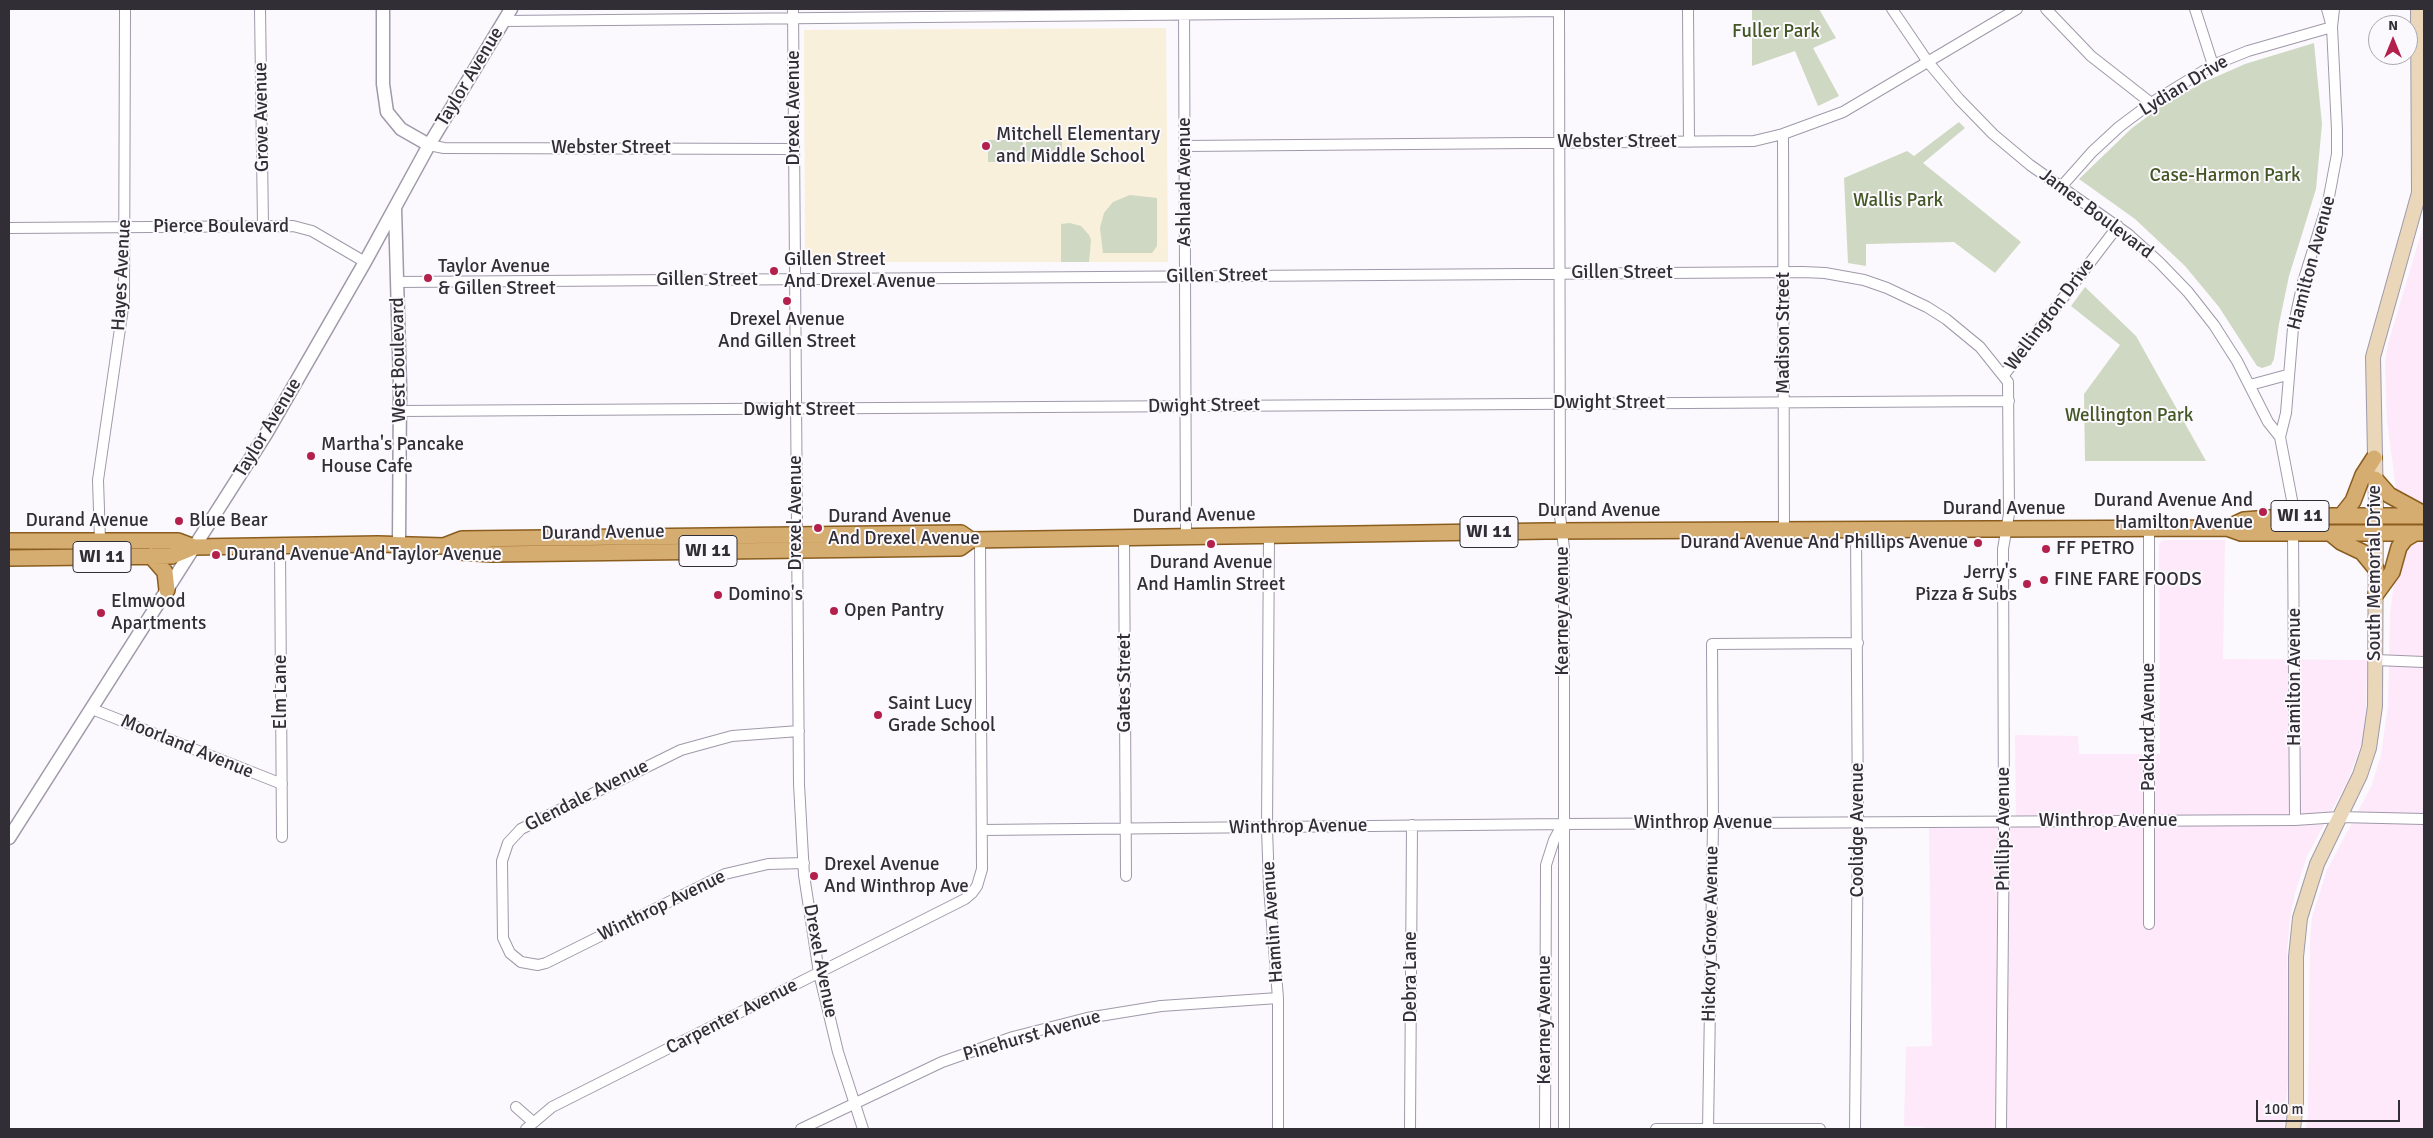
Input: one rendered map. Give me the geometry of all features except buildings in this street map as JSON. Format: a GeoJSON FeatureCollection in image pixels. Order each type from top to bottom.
{"type":"FeatureCollection","features":[{"type":"Feature","properties":{"kind":"main road","name":"South Memorial Drive"},"geometry":{"type":"LineString","coordinates":[[2292,1129],[2296,1102],[2296,957],[2298,928],[2309,884],[2360,775],[2369,748],[2375,706],[2376,515],[2373,357],[2419,193],[2418,9]]}},
{"type":"Feature","properties":{"kind":"main road"},"geometry":{"type":"LineString","coordinates":[[2342,515],[2353,502],[2363,475],[2374,458]]}},
{"type":"Feature","properties":{"kind":"main road"},"geometry":{"type":"LineString","coordinates":[[2375,479],[2390,495],[2424,515]]}},
{"type":"Feature","properties":{"kind":"main road","name":"Durand Avenue"},"geometry":{"type":"LineString","coordinates":[[2227,528],[2244,520],[2294,516],[2424,515]]}},
{"type":"Feature","properties":{"kind":"main road","name":"Durand Avenue"},"geometry":{"type":"LineString","coordinates":[[9,541],[178,541],[194,547],[399,544],[444,546],[459,552],[492,554],[796,543],[960,548],[976,540],[1562,531],[2227,528],[2240,533],[2420,533]]}},
{"type":"Feature","properties":{"kind":"main road"},"geometry":{"type":"LineString","coordinates":[[2330,533],[2340,542],[2362,552],[2376,569]]}},
{"type":"Feature","properties":{"kind":"main road"},"geometry":{"type":"LineString","coordinates":[[2376,594],[2392,572],[2399,547],[2405,539],[2420,533]]}},
{"type":"Feature","properties":{"kind":"main road","name":"Durand Avenue"},"geometry":{"type":"LineString","coordinates":[[9,558],[172,556],[194,547]]}},
{"type":"Feature","properties":{"kind":"main road"},"geometry":{"type":"LineString","coordinates":[[151,556],[165,572],[167,590]]}},
{"type":"Feature","properties":{"kind":"street","name":"Hayes Avenue"},"geometry":{"type":"LineString","coordinates":[[100,540],[98,480],[124,301],[125,9]]}},
{"type":"Feature","properties":{"kind":"street","name":"Grove Avenue"},"geometry":{"type":"LineString","coordinates":[[260,9],[263,226]]}},
{"type":"Feature","properties":{"kind":"street"},"geometry":{"type":"LineString","coordinates":[[383,9],[382,72],[387,112],[401,129],[429,145]]}},
{"type":"Feature","properties":{"kind":"street","name":"Taylor Avenue"},"geometry":{"type":"LineString","coordinates":[[9,838],[266,434],[365,262],[429,145],[511,9]]}},
{"type":"Feature","properties":{"kind":"street"},"geometry":{"type":"LineString","coordinates":[[1688,9],[1689,142]]}},
{"type":"Feature","properties":{"kind":"street","name":"James Boulevard"},"geometry":{"type":"LineString","coordinates":[[1892,9],[1928,62],[1959,99],[1993,134],[2061,187],[2118,226],[2160,262],[2188,292],[2214,325],[2250,385],[2268,422],[2280,437]]}},
{"type":"Feature","properties":{"kind":"street","name":"Webster Street"},"geometry":{"type":"LineString","coordinates":[[1184,146],[1754,141],[1783,134],[1843,112],[2017,9]]}},
{"type":"Feature","properties":{"kind":"street"},"geometry":{"type":"LineString","coordinates":[[2046,9],[2091,56],[2152,103]]}},
{"type":"Feature","properties":{"kind":"street"},"geometry":{"type":"LineString","coordinates":[[2195,9],[2213,65]]}},
{"type":"Feature","properties":{"kind":"street"},"geometry":{"type":"LineString","coordinates":[[2327,9],[2332,27]]}},
{"type":"Feature","properties":{"kind":"street","name":"Hamilton Avenue"},"geometry":{"type":"LineString","coordinates":[[2294,516],[2280,437],[2286,413],[2293,328],[2303,282],[2334,178],[2338,130],[2332,27],[2334,9]]}},
{"type":"Feature","properties":{"kind":"street"},"geometry":{"type":"LineString","coordinates":[[504,21],[793,14],[1559,10]]}},
{"type":"Feature","properties":{"kind":"street","name":"Kearney Avenue"},"geometry":{"type":"LineString","coordinates":[[1559,10],[1564,1129]]}},
{"type":"Feature","properties":{"kind":"street","name":"Ashland Avenue"},"geometry":{"type":"LineString","coordinates":[[1184,12],[1184,406],[1186,536]]}},
{"type":"Feature","properties":{"kind":"street","name":"Drexel Avenue"},"geometry":{"type":"LineString","coordinates":[[793,14],[796,543],[799,731],[804,863],[819,973],[838,1052],[863,1129]]}},
{"type":"Feature","properties":{"kind":"street","name":"Lydian Drive"},"geometry":{"type":"LineString","coordinates":[[2061,187],[2092,152],[2119,127],[2152,103],[2213,65],[2266,46],[2332,27]]}},
{"type":"Feature","properties":{"kind":"street","name":"Madison Street"},"geometry":{"type":"LineString","coordinates":[[1783,134],[1784,531]]}},
{"type":"Feature","properties":{"kind":"street","name":"Webster Street"},"geometry":{"type":"LineString","coordinates":[[429,145],[454,148],[794,149]]}},
{"type":"Feature","properties":{"kind":"street","name":"West Boulevard"},"geometry":{"type":"LineString","coordinates":[[395,205],[400,412],[399,544]]}},
{"type":"Feature","properties":{"kind":"street","name":"Pierce Boulevard"},"geometry":{"type":"LineString","coordinates":[[9,228],[263,226],[303,228],[329,240],[365,262]]}},
{"type":"Feature","properties":{"kind":"street","name":"Wellington Drive"},"geometry":{"type":"LineString","coordinates":[[2006,529],[2009,514],[2008,382],[2004,375],[2118,226]]}},
{"type":"Feature","properties":{"kind":"street","name":"Gillen Street"},"geometry":{"type":"LineString","coordinates":[[397,282],[1560,273],[1825,273],[1847,276],[1908,296],[1946,318],[1964,332],[2004,375]]}},
{"type":"Feature","properties":{"kind":"street"},"geometry":{"type":"LineString","coordinates":[[2250,385],[2288,375]]}},
{"type":"Feature","properties":{"kind":"street","name":"Dwight Street"},"geometry":{"type":"LineString","coordinates":[[400,412],[2008,401]]}},
{"type":"Feature","properties":{"kind":"street","name":"Phillips Avenue"},"geometry":{"type":"LineString","coordinates":[[2001,1129],[2004,822],[2003,549],[2006,529]]}},
{"type":"Feature","properties":{"kind":"street","name":"Packard Avenue"},"geometry":{"type":"LineString","coordinates":[[2149,529],[2149,924]]}},
{"type":"Feature","properties":{"kind":"street","name":"Coolidge Avenue"},"geometry":{"type":"LineString","coordinates":[[1855,1129],[1858,822],[1856,530]]}},
{"type":"Feature","properties":{"kind":"street","name":"Hamilton Avenue"},"geometry":{"type":"LineString","coordinates":[[2293,533],[2295,820]]}},
{"type":"Feature","properties":{"kind":"street","name":"Hamlin Avenue"},"geometry":{"type":"LineString","coordinates":[[1269,535],[1267,828],[1269,888],[1278,998],[1278,1129]]}},
{"type":"Feature","properties":{"kind":"street","name":"Gates Street"},"geometry":{"type":"LineString","coordinates":[[1124,538],[1126,876]]}},
{"type":"Feature","properties":{"kind":"street","name":"Carpenter Avenue"},"geometry":{"type":"LineString","coordinates":[[530,1126],[552,1108],[965,899],[972,893],[981,877],[982,830],[976,540]]}},
{"type":"Feature","properties":{"kind":"street","name":"Elm Lane"},"geometry":{"type":"LineString","coordinates":[[280,546],[282,837]]}},
{"type":"Feature","properties":{"kind":"street","name":"Hickory Grove Avenue"},"geometry":{"type":"LineString","coordinates":[[1708,1129],[1713,823],[1712,644],[1858,644]]}},
{"type":"Feature","properties":{"kind":"street"},"geometry":{"type":"LineString","coordinates":[[2376,660],[2424,662]]}},
{"type":"Feature","properties":{"kind":"street","name":"Moorland Avenue"},"geometry":{"type":"LineString","coordinates":[[92,708],[282,784]]}},
{"type":"Feature","properties":{"kind":"street","name":"Glendale Avenue"},"geometry":{"type":"LineString","coordinates":[[525,963],[510,953],[505,946],[502,932],[504,853],[512,836],[521,829],[681,750],[732,736],[799,731]]}},
{"type":"Feature","properties":{"kind":"street","name":"Winthrop Avenue"},"geometry":{"type":"LineString","coordinates":[[982,830],[1412,825],[2295,820],[2339,817],[2424,819]]}},
{"type":"Feature","properties":{"kind":"street","name":"Kearney Avenue"},"geometry":{"type":"LineString","coordinates":[[1545,1129],[1546,865],[1554,840],[1563,824]]}},
{"type":"Feature","properties":{"kind":"street","name":"Debra Lane"},"geometry":{"type":"LineString","coordinates":[[1410,1129],[1412,825]]}},
{"type":"Feature","properties":{"kind":"street","name":"Winthrop Avenue"},"geometry":{"type":"LineString","coordinates":[[525,963],[538,965],[546,963],[725,874],[761,865],[804,863]]}},
{"type":"Feature","properties":{"kind":"street","name":"Pinehurst Avenue"},"geometry":{"type":"LineString","coordinates":[[801,1129],[854,1102],[942,1062],[1013,1037],[1078,1020],[1161,1006],[1278,998]]}},
{"type":"Feature","properties":{"kind":"street"},"geometry":{"type":"LineString","coordinates":[[516,1107],[530,1126]]}},
{"type":"Feature","properties":{"kind":"street"},"geometry":{"type":"LineString","coordinates":[[1656,1129],[1820,1129]]}},
{"type":"Feature","properties":{"kind":"shaded area","name":"Mitchell Elementary and Middle School"},"geometry":{"type":"Polygon","coordinates":[[[1166,28],[1168,262],[805,262],[804,30],[1166,28]]]}},
{"type":"Feature","properties":{"kind":"shaded area"},"geometry":{"type":"Polygon","coordinates":[[[2424,224],[2424,514],[2397,496],[2387,421],[2385,364],[2388,344],[2424,224]]]}},
{"type":"Feature","properties":{"kind":"shaded area"},"geometry":{"type":"Polygon","coordinates":[[[2165,540],[2225,540],[2223,659],[2367,660],[2366,708],[2362,743],[2347,782],[2307,856],[2295,893],[2290,918],[2287,952],[2288,1080],[2284,1129],[1924,1129],[1924,1127],[1904,1126],[1906,1047],[1932,1046],[1929,828],[2016,827],[2015,735],[2078,736],[2079,754],[2160,754],[2159,547],[2160,542],[2165,540]]]}},
{"type":"Feature","properties":{"kind":"shaded area"},"geometry":{"type":"Polygon","coordinates":[[[2424,541],[2424,1129],[2306,1129],[2308,1113],[2310,939],[2312,917],[2327,870],[2372,785],[2381,755],[2388,705],[2390,615],[2396,565],[2398,557],[2411,543],[2424,541]]]}},
{"type":"Feature","properties":{"kind":"green space","name":"Fuller Park"},"geometry":{"type":"Polygon","coordinates":[[[1752,9],[1819,9],[1836,38],[1813,48],[1839,96],[1818,106],[1795,51],[1752,66],[1752,9]]]}},
{"type":"Feature","properties":{"kind":"green space","name":"Case-Harmon Park"},"geometry":{"type":"Polygon","coordinates":[[[2314,43],[2322,124],[2316,189],[2289,276],[2274,359],[2271,365],[2262,368],[2257,366],[2219,307],[2185,266],[2135,219],[2079,179],[2132,128],[2163,105],[2202,83],[2245,64],[2314,43]]]}},
{"type":"Feature","properties":{"kind":"green space","name":"Wallis Park"},"geometry":{"type":"Polygon","coordinates":[[[1959,122],[1965,128],[1923,163],[2021,242],[1995,273],[1954,242],[1866,244],[1866,266],[1848,263],[1844,178],[1907,151],[1914,156],[1959,122]]]}},
{"type":"Feature","properties":{"kind":"green space"},"geometry":{"type":"Polygon","coordinates":[[[988,140],[1023,140],[1023,162],[988,162],[988,140]]]}},
{"type":"Feature","properties":{"kind":"green space"},"geometry":{"type":"Polygon","coordinates":[[[1026,140],[1062,140],[1062,162],[1026,161],[1026,140]]]}},
{"type":"Feature","properties":{"kind":"green space"},"geometry":{"type":"Polygon","coordinates":[[[1130,195],[1157,198],[1157,246],[1152,253],[1103,253],[1100,228],[1104,213],[1113,202],[1130,195]]]}},
{"type":"Feature","properties":{"kind":"green space"},"geometry":{"type":"Polygon","coordinates":[[[1070,223],[1081,226],[1089,235],[1091,240],[1089,262],[1061,262],[1061,224],[1070,223]]]}},
{"type":"Feature","properties":{"kind":"green space","name":"Wellington Park"},"geometry":{"type":"Polygon","coordinates":[[[2085,287],[2136,336],[2206,461],[2085,461],[2084,394],[2120,345],[2071,306],[2085,287]]]}},
{"type":"Feature","properties":{"kind":"place","name":"Mitchell Elementary and Middle School"},"geometry":{"type":"Point","coordinates":[986,146]}},
{"type":"Feature","properties":{"kind":"place","name":"Gillen Street And Drexel Avenue"},"geometry":{"type":"Point","coordinates":[774,271]}},
{"type":"Feature","properties":{"kind":"place","name":"Taylor Avenue & Gillen Street"},"geometry":{"type":"Point","coordinates":[428,278]}},
{"type":"Feature","properties":{"kind":"place","name":"Drexel Avenue And Gillen Street"},"geometry":{"type":"Point","coordinates":[787,301]}},
{"type":"Feature","properties":{"kind":"place","name":"Martha's Pancake House Cafe"},"geometry":{"type":"Point","coordinates":[311,456]}},
{"type":"Feature","properties":{"kind":"place","name":"Durand Avenue And Hamilton Avenue"},"geometry":{"type":"Point","coordinates":[2263,512]}},
{"type":"Feature","properties":{"kind":"place","name":"Blue Bear"},"geometry":{"type":"Point","coordinates":[179,521]}},
{"type":"Feature","properties":{"kind":"place","name":"Durand Avenue And Drexel Avenue"},"geometry":{"type":"Point","coordinates":[818,528]}},
{"type":"Feature","properties":{"kind":"place","name":"Durand Avenue And Phillips Avenue"},"geometry":{"type":"Point","coordinates":[1978,543]}},
{"type":"Feature","properties":{"kind":"place","name":"Durand Avenue And Hamlin Street"},"geometry":{"type":"Point","coordinates":[1211,544]}},
{"type":"Feature","properties":{"kind":"place","name":"FF PETRO"},"geometry":{"type":"Point","coordinates":[2046,549]}},
{"type":"Feature","properties":{"kind":"place","name":"Durand Avenue And Taylor Avenue"},"geometry":{"type":"Point","coordinates":[216,555]}},
{"type":"Feature","properties":{"kind":"place","name":"FINE FARE FOODS"},"geometry":{"type":"Point","coordinates":[2044,580]}},
{"type":"Feature","properties":{"kind":"place","name":"Jerry's Pizza & Subs"},"geometry":{"type":"Point","coordinates":[2027,584]}},
{"type":"Feature","properties":{"kind":"place","name":"Domino's"},"geometry":{"type":"Point","coordinates":[718,595]}},
{"type":"Feature","properties":{"kind":"place","name":"Open Pantry"},"geometry":{"type":"Point","coordinates":[834,611]}},
{"type":"Feature","properties":{"kind":"place","name":"Elmwood Apartments"},"geometry":{"type":"Point","coordinates":[101,613]}},
{"type":"Feature","properties":{"kind":"place","name":"Saint Lucy Grade School"},"geometry":{"type":"Point","coordinates":[878,715]}},
{"type":"Feature","properties":{"kind":"place","name":"Drexel Avenue And Winthrop Ave"},"geometry":{"type":"Point","coordinates":[814,876]}}]}
